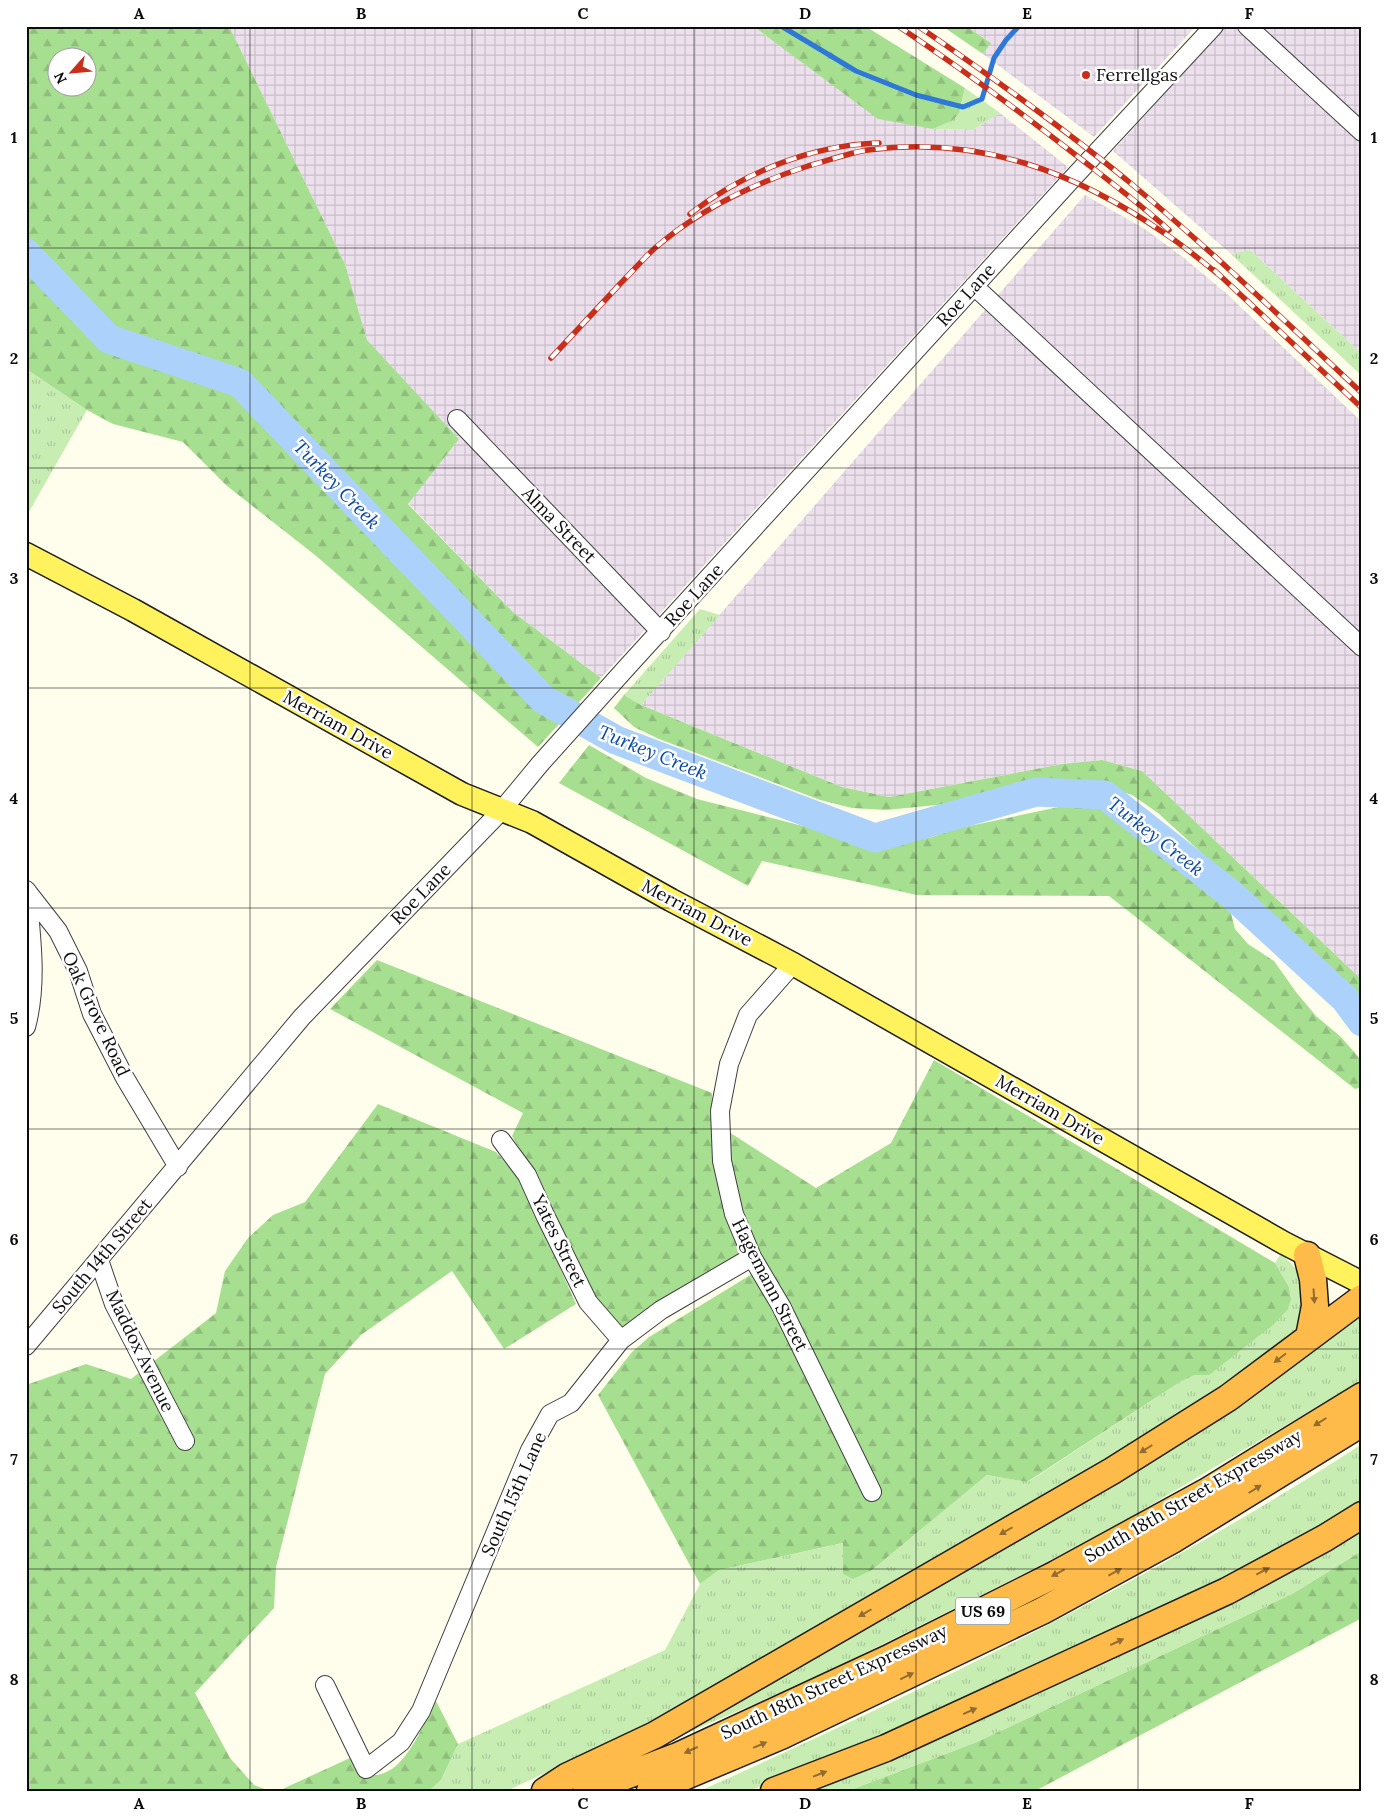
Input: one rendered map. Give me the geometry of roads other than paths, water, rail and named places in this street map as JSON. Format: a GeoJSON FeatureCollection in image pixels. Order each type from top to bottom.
{"type":"FeatureCollection","features":[{"type":"Feature","properties":{"kind":"highway"},"geometry":{"type":"LineString","coordinates":[[1307,1255],[1313,1279],[1315,1306],[1309,1337]]}},
{"type":"Feature","properties":{"kind":"highway"},"geometry":{"type":"LineString","coordinates":[[545,1791],[568,1776],[655,1735],[1112,1471],[1228,1398],[1362,1298]]}},
{"type":"Feature","properties":{"kind":"highway","name":"South 18th Street Expressway"},"geometry":{"type":"LineString","coordinates":[[586,1791],[678,1756],[887,1659],[1056,1574],[1206,1492],[1362,1396]]}},
{"type":"Feature","properties":{"kind":"highway","name":"South 18th Street Expressway"},"geometry":{"type":"LineString","coordinates":[[650,1791],[781,1736],[1042,1611],[1174,1540],[1362,1423]]}},
{"type":"Feature","properties":{"kind":"highway"},"geometry":{"type":"LineString","coordinates":[[774,1791],[895,1744],[1218,1595],[1325,1538],[1362,1515]]}},
{"type":"Feature","properties":{"kind":"main road","name":"Merriam Drive"},"geometry":{"type":"LineString","coordinates":[[26,554],[132,610],[462,794],[532,822],[671,900],[793,964],[1307,1255],[1362,1282]]}},
{"type":"Feature","properties":{"kind":"street","name":"Roe Lane"},"geometry":{"type":"LineString","coordinates":[[178,1167],[302,1016],[501,811],[540,764],[628,666],[1214,26]]}},
{"type":"Feature","properties":{"kind":"street"},"geometry":{"type":"LineString","coordinates":[[1247,26],[1362,132]]}},
{"type":"Feature","properties":{"kind":"street"},"geometry":{"type":"LineString","coordinates":[[974,286],[1362,647]]}},
{"type":"Feature","properties":{"kind":"street","name":"Alma Street"},"geometry":{"type":"LineString","coordinates":[[457,419],[661,632]]}},
{"type":"Feature","properties":{"kind":"street"},"geometry":{"type":"LineString","coordinates":[[26,891],[33,960],[30,1015],[26,1027]]}},
{"type":"Feature","properties":{"kind":"street","name":"Oak Grove Road"},"geometry":{"type":"LineString","coordinates":[[26,891],[58,931],[78,971],[96,1022],[125,1078],[178,1167]]}},
{"type":"Feature","properties":{"kind":"street","name":"Hagemann Street"},"geometry":{"type":"LineString","coordinates":[[793,964],[748,1015],[729,1064],[720,1111],[722,1161],[734,1214],[752,1257],[781,1306],[872,1492]]}},
{"type":"Feature","properties":{"kind":"street","name":"Yates Street"},"geometry":{"type":"LineString","coordinates":[[501,1140],[528,1174],[545,1215],[588,1302],[621,1340]]}},
{"type":"Feature","properties":{"kind":"street","name":"South 14th Street"},"geometry":{"type":"LineString","coordinates":[[26,1346],[178,1167]]}},
{"type":"Feature","properties":{"kind":"street","name":"South 15th Lane"},"geometry":{"type":"LineString","coordinates":[[325,1685],[366,1769],[401,1742],[421,1711],[530,1450],[550,1414],[571,1403],[621,1340],[661,1310],[752,1257]]}},
{"type":"Feature","properties":{"kind":"street","name":"Maddox Avenue"},"geometry":{"type":"LineString","coordinates":[[99,1260],[114,1304],[185,1441]]}},
{"type":"Feature","properties":{"kind":"waterway"},"geometry":{"type":"LineString","coordinates":[[781,26],[856,71],[916,95],[963,107],[982,99],[994,58],[1006,40],[1019,26]]}},
{"type":"Feature","properties":{"kind":"waterway","name":"Turkey Creek"},"geometry":{"type":"LineString","coordinates":[[26,253],[109,339],[240,383],[543,699],[616,740],[875,838],[1036,792],[1105,795],[1232,895],[1345,999],[1362,1022]]}},
{"type":"Feature","properties":{"kind":"railway"},"geometry":{"type":"LineString","coordinates":[[898,26],[1033,122],[1124,192],[1169,230]]}},
{"type":"Feature","properties":{"kind":"railway"},"geometry":{"type":"LineString","coordinates":[[918,26],[1028,104],[1134,186],[1221,262],[1362,393]]}},
{"type":"Feature","properties":{"kind":"railway"},"geometry":{"type":"LineString","coordinates":[[690,214],[732,186],[779,164],[828,149],[879,143]]}},
{"type":"Feature","properties":{"kind":"railway"},"geometry":{"type":"LineString","coordinates":[[551,358],[651,252],[690,221],[727,199],[787,173],[868,150],[909,147],[949,148],[1025,163],[1062,176],[1098,193],[1133,213],[1180,244],[1219,275]]}},
{"type":"Feature","properties":{"kind":"railway"},"geometry":{"type":"LineString","coordinates":[[1214,270],[1362,408]]}},
{"type":"Feature","properties":{"kind":"place","name":"Ferrellgas"},"geometry":{"type":"Point","coordinates":[1086,75]}}]}
